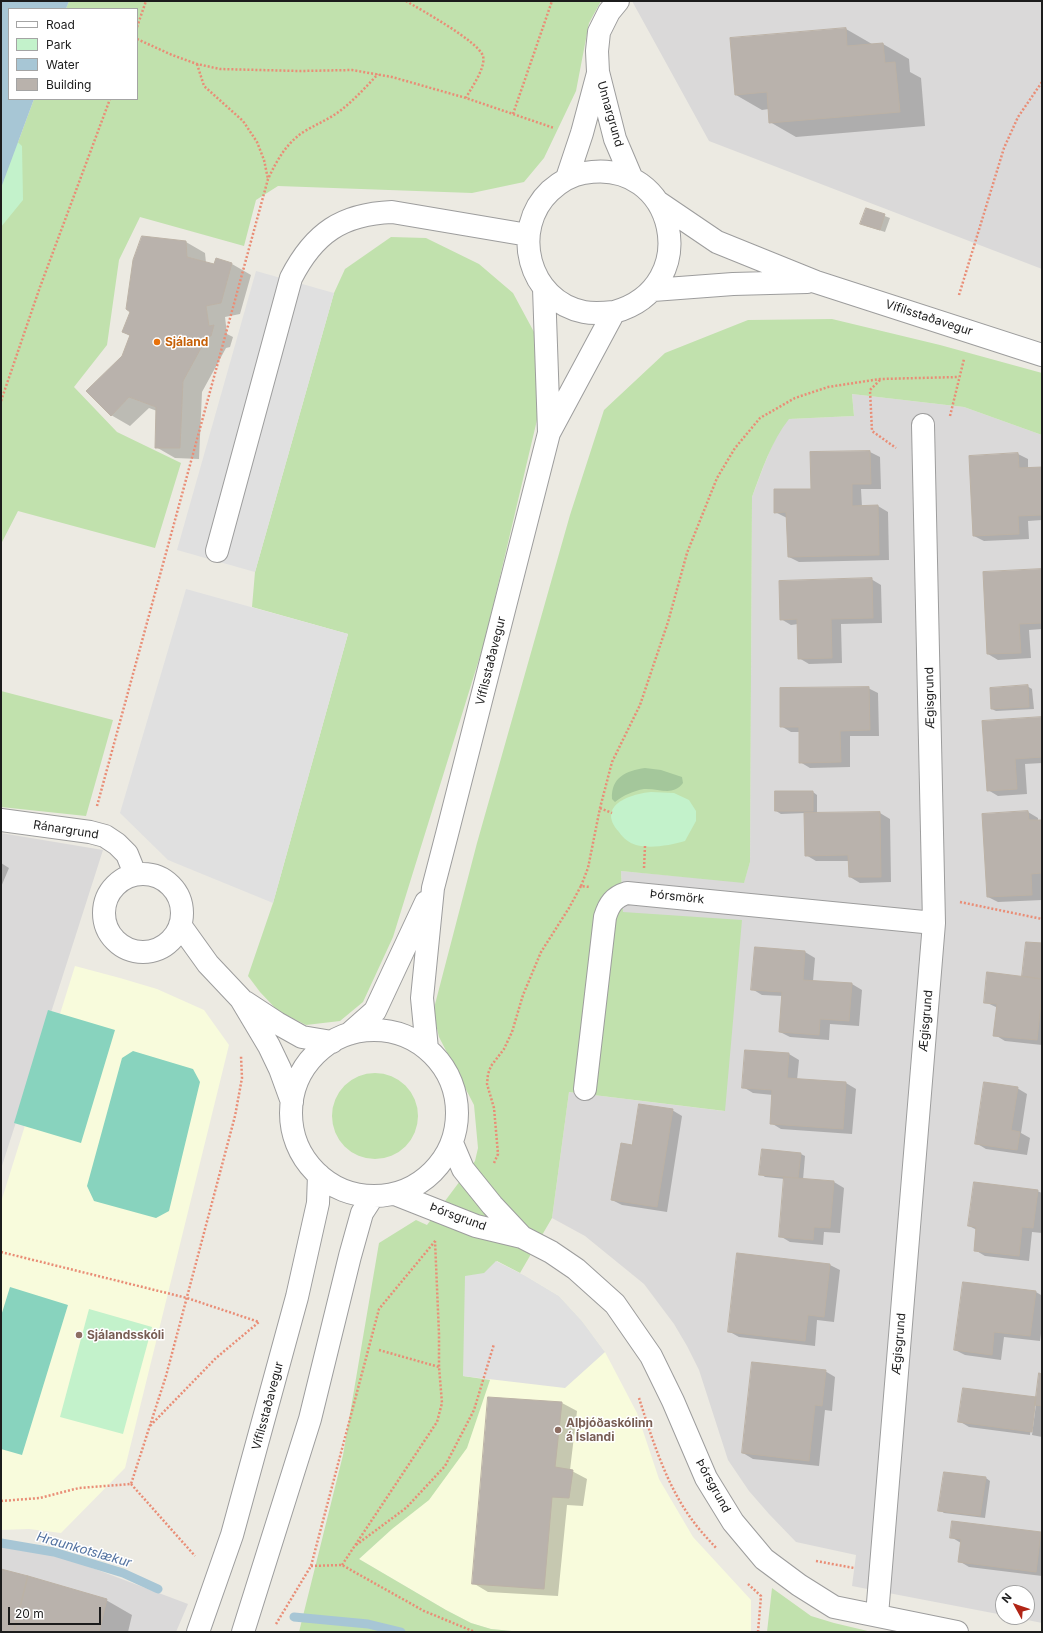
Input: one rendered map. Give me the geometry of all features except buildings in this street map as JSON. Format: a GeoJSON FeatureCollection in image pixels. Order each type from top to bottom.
{"type":"FeatureCollection","features":[{"type":"Feature","properties":{"kind":"street","name":"Unnargrund"},"geometry":{"type":"LineString","coordinates":[[618,1],[609,12],[599,32],[597,51],[598,72],[615,138],[632,179]]}},
{"type":"Feature","properties":{"kind":"street","name":"Unnargrund"},"geometry":{"type":"LineString","coordinates":[[567,178],[582,133],[598,72]]}},
{"type":"Feature","properties":{"kind":"street","name":"Vífilsstaðavegur"},"geometry":{"type":"LineString","coordinates":[[600,171],[616,173],[632,179],[648,190],[658,202],[667,221],[671,241],[670,252],[664,272],[652,290],[639,302],[623,310],[599,314],[583,312],[569,307],[556,299],[544,288],[536,276],[531,263],[528,249],[528,235],[531,221],[537,207],[555,186],[567,178],[583,173],[600,171]]}},
{"type":"Feature","properties":{"kind":"street","name":"Vífilsstaðavegur"},"geometry":{"type":"LineString","coordinates":[[658,202],[718,242],[816,282],[1042,355]]}},
{"type":"Feature","properties":{"kind":"street"},"geometry":{"type":"LineString","coordinates":[[218,551],[291,278],[311,245],[342,222],[358,216],[386,212],[409,214],[528,235]]}},
{"type":"Feature","properties":{"kind":"street","name":"Vífilsstaðavegur"},"geometry":{"type":"LineString","coordinates":[[652,290],[733,284],[816,282]]}},
{"type":"Feature","properties":{"kind":"street","name":"Vífilsstaðavegur"},"geometry":{"type":"LineString","coordinates":[[544,288],[549,433]]}},
{"type":"Feature","properties":{"kind":"street","name":"Vífilsstaðavegur"},"geometry":{"type":"LineString","coordinates":[[427,1049],[422,998],[432,888],[549,433],[614,312]]}},
{"type":"Feature","properties":{"kind":"street","name":"Ægisgrund"},"geometry":{"type":"LineString","coordinates":[[877,1616],[934,923],[924,433]]}},
{"type":"Feature","properties":{"kind":"street","name":"Ránargrund"},"geometry":{"type":"LineString","coordinates":[[1,820],[90,832],[105,836],[117,844],[127,854],[135,874]]}},
{"type":"Feature","properties":{"kind":"street"},"geometry":{"type":"LineString","coordinates":[[135,874],[149,874],[162,878],[172,887],[180,898],[182,912],[180,926],[174,938],[164,947],[151,952],[137,952],[124,948],[113,939],[106,928],[104,914],[105,901],[112,889],[122,880],[135,874]]}},
{"type":"Feature","properties":{"kind":"street","name":"Vífilsstaðavegur"},"geometry":{"type":"LineString","coordinates":[[340,1038],[365,1030],[382,1030],[398,1034],[427,1049],[439,1061],[448,1076],[454,1092],[457,1108],[456,1126],[452,1143],[444,1160],[431,1174],[416,1186],[395,1194],[373,1196],[353,1194],[335,1187],[319,1175],[306,1160],[296,1142],[292,1122],[292,1102],[296,1084],[305,1067],[317,1053],[340,1038],[375,1011],[432,888]]}},
{"type":"Feature","properties":{"kind":"street"},"geometry":{"type":"LineString","coordinates":[[585,1089],[605,917],[611,903],[620,895],[627,893]]}},
{"type":"Feature","properties":{"kind":"street","name":"Þórsmörk"},"geometry":{"type":"LineString","coordinates":[[627,893],[934,923]]}},
{"type":"Feature","properties":{"kind":"street"},"geometry":{"type":"LineString","coordinates":[[180,926],[208,964],[241,999],[269,1046],[280,1069],[292,1102]]}},
{"type":"Feature","properties":{"kind":"street"},"geometry":{"type":"LineString","coordinates":[[241,999],[277,1023],[302,1037],[340,1038]]}},
{"type":"Feature","properties":{"kind":"street","name":"Þórsgrund"},"geometry":{"type":"LineString","coordinates":[[452,1143],[463,1169],[522,1237]]}},
{"type":"Feature","properties":{"kind":"street","name":"Vífilsstaðavegur"},"geometry":{"type":"LineString","coordinates":[[198,1632],[232,1535],[298,1297],[318,1203],[319,1175]]}},
{"type":"Feature","properties":{"kind":"street","name":"Þórsgrund"},"geometry":{"type":"LineString","coordinates":[[395,1194],[476,1226],[522,1237],[551,1252],[576,1269],[615,1304],[651,1356],[673,1401],[706,1478],[733,1522],[764,1559],[799,1585],[834,1607],[957,1632]]}},
{"type":"Feature","properties":{"kind":"street"},"geometry":{"type":"LineString","coordinates":[[243,1632],[310,1419],[362,1214],[373,1196]]}},
{"type":"Feature","properties":{"kind":"path"},"geometry":{"type":"LineString","coordinates":[[138,24],[146,1]]}},
{"type":"Feature","properties":{"kind":"path"},"geometry":{"type":"LineString","coordinates":[[406,1],[474,44],[483,56],[482,70],[466,98]]}},
{"type":"Feature","properties":{"kind":"path"},"geometry":{"type":"LineString","coordinates":[[513,114],[552,1]]}},
{"type":"Feature","properties":{"kind":"path"},"geometry":{"type":"LineString","coordinates":[[138,39],[172,55],[198,64],[220,69],[292,71],[352,70],[378,74],[466,98],[555,128]]}},
{"type":"Feature","properties":{"kind":"path"},"geometry":{"type":"LineString","coordinates":[[198,64],[204,86],[242,121],[254,137],[264,160],[268,179]]}},
{"type":"Feature","properties":{"kind":"path"},"geometry":{"type":"LineString","coordinates":[[90,832],[268,179],[276,162],[287,146],[295,138],[339,111],[355,98],[378,74]]}},
{"type":"Feature","properties":{"kind":"path"},"geometry":{"type":"LineString","coordinates":[[959,295],[1004,148],[1018,117],[1042,82]]}},
{"type":"Feature","properties":{"kind":"path"},"geometry":{"type":"LineString","coordinates":[[1,401],[40,287],[110,100]]}},
{"type":"Feature","properties":{"kind":"path"},"geometry":{"type":"LineString","coordinates":[[924,433],[947,430],[965,353]]}},
{"type":"Feature","properties":{"kind":"path"},"geometry":{"type":"LineString","coordinates":[[478,1187],[487,1176],[498,1154],[494,1108],[487,1084],[490,1066],[504,1049],[512,1032],[523,995],[541,952],[581,886],[588,868],[600,808],[612,762],[640,705],[668,622],[687,553],[718,478],[735,448],[760,418],[795,398],[828,387],[880,379],[959,377]]}},
{"type":"Feature","properties":{"kind":"path"},"geometry":{"type":"LineString","coordinates":[[880,379],[870,390],[872,432],[924,468]]}},
{"type":"Feature","properties":{"kind":"path"},"geometry":{"type":"LineString","coordinates":[[600,808],[612,812]]}},
{"type":"Feature","properties":{"kind":"path"},"geometry":{"type":"LineString","coordinates":[[581,886],[627,893]]}},
{"type":"Feature","properties":{"kind":"path"},"geometry":{"type":"LineString","coordinates":[[934,896],[1042,920]]}},
{"type":"Feature","properties":{"kind":"path"},"geometry":{"type":"LineString","coordinates":[[131,1484],[166,1376],[235,1116],[242,1078],[241,1051]]}},
{"type":"Feature","properties":{"kind":"path"},"geometry":{"type":"LineString","coordinates":[[275,1625],[311,1566],[379,1309],[455,1218]]}},
{"type":"Feature","properties":{"kind":"path"},"geometry":{"type":"LineString","coordinates":[[342,1565],[437,1422],[442,1403],[439,1367],[435,1241]]}},
{"type":"Feature","properties":{"kind":"path"},"geometry":{"type":"LineString","coordinates":[[1,1252],[187,1298],[259,1322],[216,1358],[149,1427]]}},
{"type":"Feature","properties":{"kind":"path"},"geometry":{"type":"LineString","coordinates":[[354,1546],[406,1508],[445,1466],[474,1410],[494,1344]]}},
{"type":"Feature","properties":{"kind":"path"},"geometry":{"type":"LineString","coordinates":[[379,1350],[439,1367]]}},
{"type":"Feature","properties":{"kind":"path"},"geometry":{"type":"LineString","coordinates":[[1,1501],[40,1498],[79,1488],[131,1484]]}},
{"type":"Feature","properties":{"kind":"path"},"geometry":{"type":"LineString","coordinates":[[131,1484],[195,1556]]}},
{"type":"Feature","properties":{"kind":"path"},"geometry":{"type":"LineString","coordinates":[[311,1566],[342,1565],[424,1611],[475,1632]]}},
{"type":"Feature","properties":{"kind":"shaded area"},"geometry":{"type":"Polygon","coordinates":[[[632,1],[1042,1],[1042,269],[709,141],[632,1]]]}},
{"type":"Feature","properties":{"kind":"shaded area"},"geometry":{"type":"Polygon","coordinates":[[[256,271],[334,293],[255,572],[177,550],[256,271]]]}},
{"type":"Feature","properties":{"kind":"shaded area"},"geometry":{"type":"Polygon","coordinates":[[[852,394],[964,407],[1042,435],[1042,1623],[1035,1622],[1035,1585],[995,1585],[995,1613],[852,1586],[856,1555],[796,1542],[749,1491],[728,1460],[699,1370],[674,1324],[644,1284],[585,1236],[552,1218],[569,1092],[724,1111],[623,912],[621,871],[744,882],[750,862],[752,497],[778,432],[788,419],[854,416],[852,394]]]}},
{"type":"Feature","properties":{"kind":"shaded area"},"geometry":{"type":"Polygon","coordinates":[[[186,589],[348,634],[273,903],[168,860],[120,813],[186,589]]]}},
{"type":"Feature","properties":{"kind":"shaded area"},"geometry":{"type":"Polygon","coordinates":[[[1,833],[103,850],[1,1169],[1,833]]]}},
{"type":"Feature","properties":{"kind":"shaded area","name":"Sjálandsskóli"},"geometry":{"type":"Polygon","coordinates":[[[75,966],[157,989],[204,1010],[229,1045],[125,1468],[61,1533],[29,1529],[1,1530],[1,1202],[75,966]]]}},
{"type":"Feature","properties":{"kind":"shaded area","name":"Alþjóðaskólinn á Íslandi"},"geometry":{"type":"Polygon","coordinates":[[[496,1261],[524,1275],[559,1296],[582,1321],[605,1352],[637,1413],[659,1479],[693,1537],[751,1600],[751,1632],[522,1632],[491,1629],[471,1623],[446,1610],[359,1559],[392,1529],[490,1380],[465,1276],[484,1273],[496,1261]]]}},
{"type":"Feature","properties":{"kind":"shaded area"},"geometry":{"type":"Polygon","coordinates":[[[496,1261],[524,1275],[559,1296],[582,1321],[605,1352],[565,1388],[463,1376],[465,1276],[484,1273],[496,1261]]]}},
{"type":"Feature","properties":{"kind":"shaded area"},"geometry":{"type":"Polygon","coordinates":[[[1,1540],[42,1549],[188,1604],[176,1632],[1,1632],[1,1540]]]}},
{"type":"Feature","properties":{"kind":"green space"},"geometry":{"type":"Polygon","coordinates":[[[69,1],[601,1],[589,23],[576,91],[544,158],[524,182],[472,193],[278,186],[256,200],[244,246],[140,217],[119,260],[107,345],[74,387],[117,432],[181,463],[155,548],[18,511],[1,544],[1,188],[34,100],[138,100],[138,8],[66,8],[69,1]]]}},
{"type":"Feature","properties":{"kind":"green space"},"geometry":{"type":"Polygon","coordinates":[[[1,126],[22,146],[23,200],[1,227],[1,126]]]}},
{"type":"Feature","properties":{"kind":"green space"},"geometry":{"type":"Polygon","coordinates":[[[391,237],[426,238],[479,264],[513,293],[534,332],[541,403],[485,640],[393,937],[363,1002],[340,1021],[306,1025],[278,1011],[260,992],[248,976],[273,903],[348,634],[252,607],[255,572],[334,293],[345,269],[391,237]]]}},
{"type":"Feature","properties":{"kind":"green space"},"geometry":{"type":"Polygon","coordinates":[[[832,319],[940,345],[1042,373],[1042,435],[964,407],[852,394],[854,416],[789,419],[777,437],[752,497],[750,862],[744,883],[621,871],[623,912],[742,920],[725,1111],[569,1092],[552,1218],[520,1273],[497,1261],[463,1376],[490,1380],[467,1448],[429,1500],[392,1529],[359,1559],[471,1623],[491,1629],[522,1632],[299,1632],[343,1455],[379,1243],[416,1220],[427,1225],[475,1161],[478,1148],[474,1105],[439,1037],[433,1012],[477,843],[570,515],[604,410],[665,353],[748,320],[832,319]]]}},
{"type":"Feature","properties":{"kind":"green space"},"geometry":{"type":"Polygon","coordinates":[[[1,691],[113,720],[86,816],[1,807],[1,691]]]}},
{"type":"Feature","properties":{"kind":"green space"},"geometry":{"type":"Polygon","coordinates":[[[645,768],[661,770],[682,777],[683,783],[675,790],[670,791],[644,789],[636,791],[625,795],[615,802],[612,799],[612,791],[617,780],[626,773],[645,768]]]}},
{"type":"Feature","properties":{"kind":"green space"},"geometry":{"type":"Polygon","coordinates":[[[651,792],[674,793],[689,800],[696,811],[696,821],[685,841],[674,844],[648,847],[629,842],[619,832],[613,823],[611,815],[613,808],[618,803],[633,795],[651,792]]]}},
{"type":"Feature","properties":{"kind":"green space"},"geometry":{"type":"Polygon","coordinates":[[[48,1010],[115,1030],[81,1143],[14,1123],[48,1010]]]}},
{"type":"Feature","properties":{"kind":"green space"},"geometry":{"type":"Polygon","coordinates":[[[133,1051],[193,1069],[200,1082],[169,1211],[156,1218],[94,1201],[87,1186],[122,1058],[133,1051]]]}},
{"type":"Feature","properties":{"kind":"green space"},"geometry":{"type":"Polygon","coordinates":[[[375,1073],[391,1076],[399,1080],[411,1092],[415,1100],[418,1116],[415,1132],[411,1140],[399,1152],[391,1156],[375,1159],[359,1156],[351,1152],[339,1140],[335,1132],[332,1116],[335,1100],[339,1092],[351,1080],[359,1076],[375,1073]]]}},
{"type":"Feature","properties":{"kind":"green space"},"geometry":{"type":"Polygon","coordinates":[[[10,1287],[68,1305],[22,1455],[1,1449],[1,1316],[10,1287]]]}},
{"type":"Feature","properties":{"kind":"green space"},"geometry":{"type":"Polygon","coordinates":[[[89,1309],[152,1327],[123,1434],[60,1417],[89,1309]]]}},
{"type":"Feature","properties":{"kind":"green space"},"geometry":{"type":"Polygon","coordinates":[[[772,1588],[811,1616],[872,1632],[767,1632],[772,1588]]]}},
{"type":"Feature","properties":{"kind":"water"},"geometry":{"type":"Polygon","coordinates":[[[1,1],[69,1],[66,8],[8,8],[8,100],[34,100],[1,188],[1,1]]]}},
{"type":"Feature","properties":{"kind":"waterway","name":"Hraunkotslækur"},"geometry":{"type":"LineString","coordinates":[[1,1543],[54,1552],[123,1573],[158,1589]]}},
{"type":"Feature","properties":{"kind":"waterway","name":"Hraunkotslækur"},"geometry":{"type":"LineString","coordinates":[[294,1617],[368,1624],[401,1632]]}},
{"type":"Feature","properties":{"kind":"place","name":"Sjáland"},"geometry":{"type":"Point","coordinates":[157,342]}},
{"type":"Feature","properties":{"kind":"place","name":"Sjálandsskóli"},"geometry":{"type":"Point","coordinates":[79,1335]}},
{"type":"Feature","properties":{"kind":"place","name":"Alþjóðaskólinn á Íslandi"},"geometry":{"type":"Point","coordinates":[558,1430]}}]}
